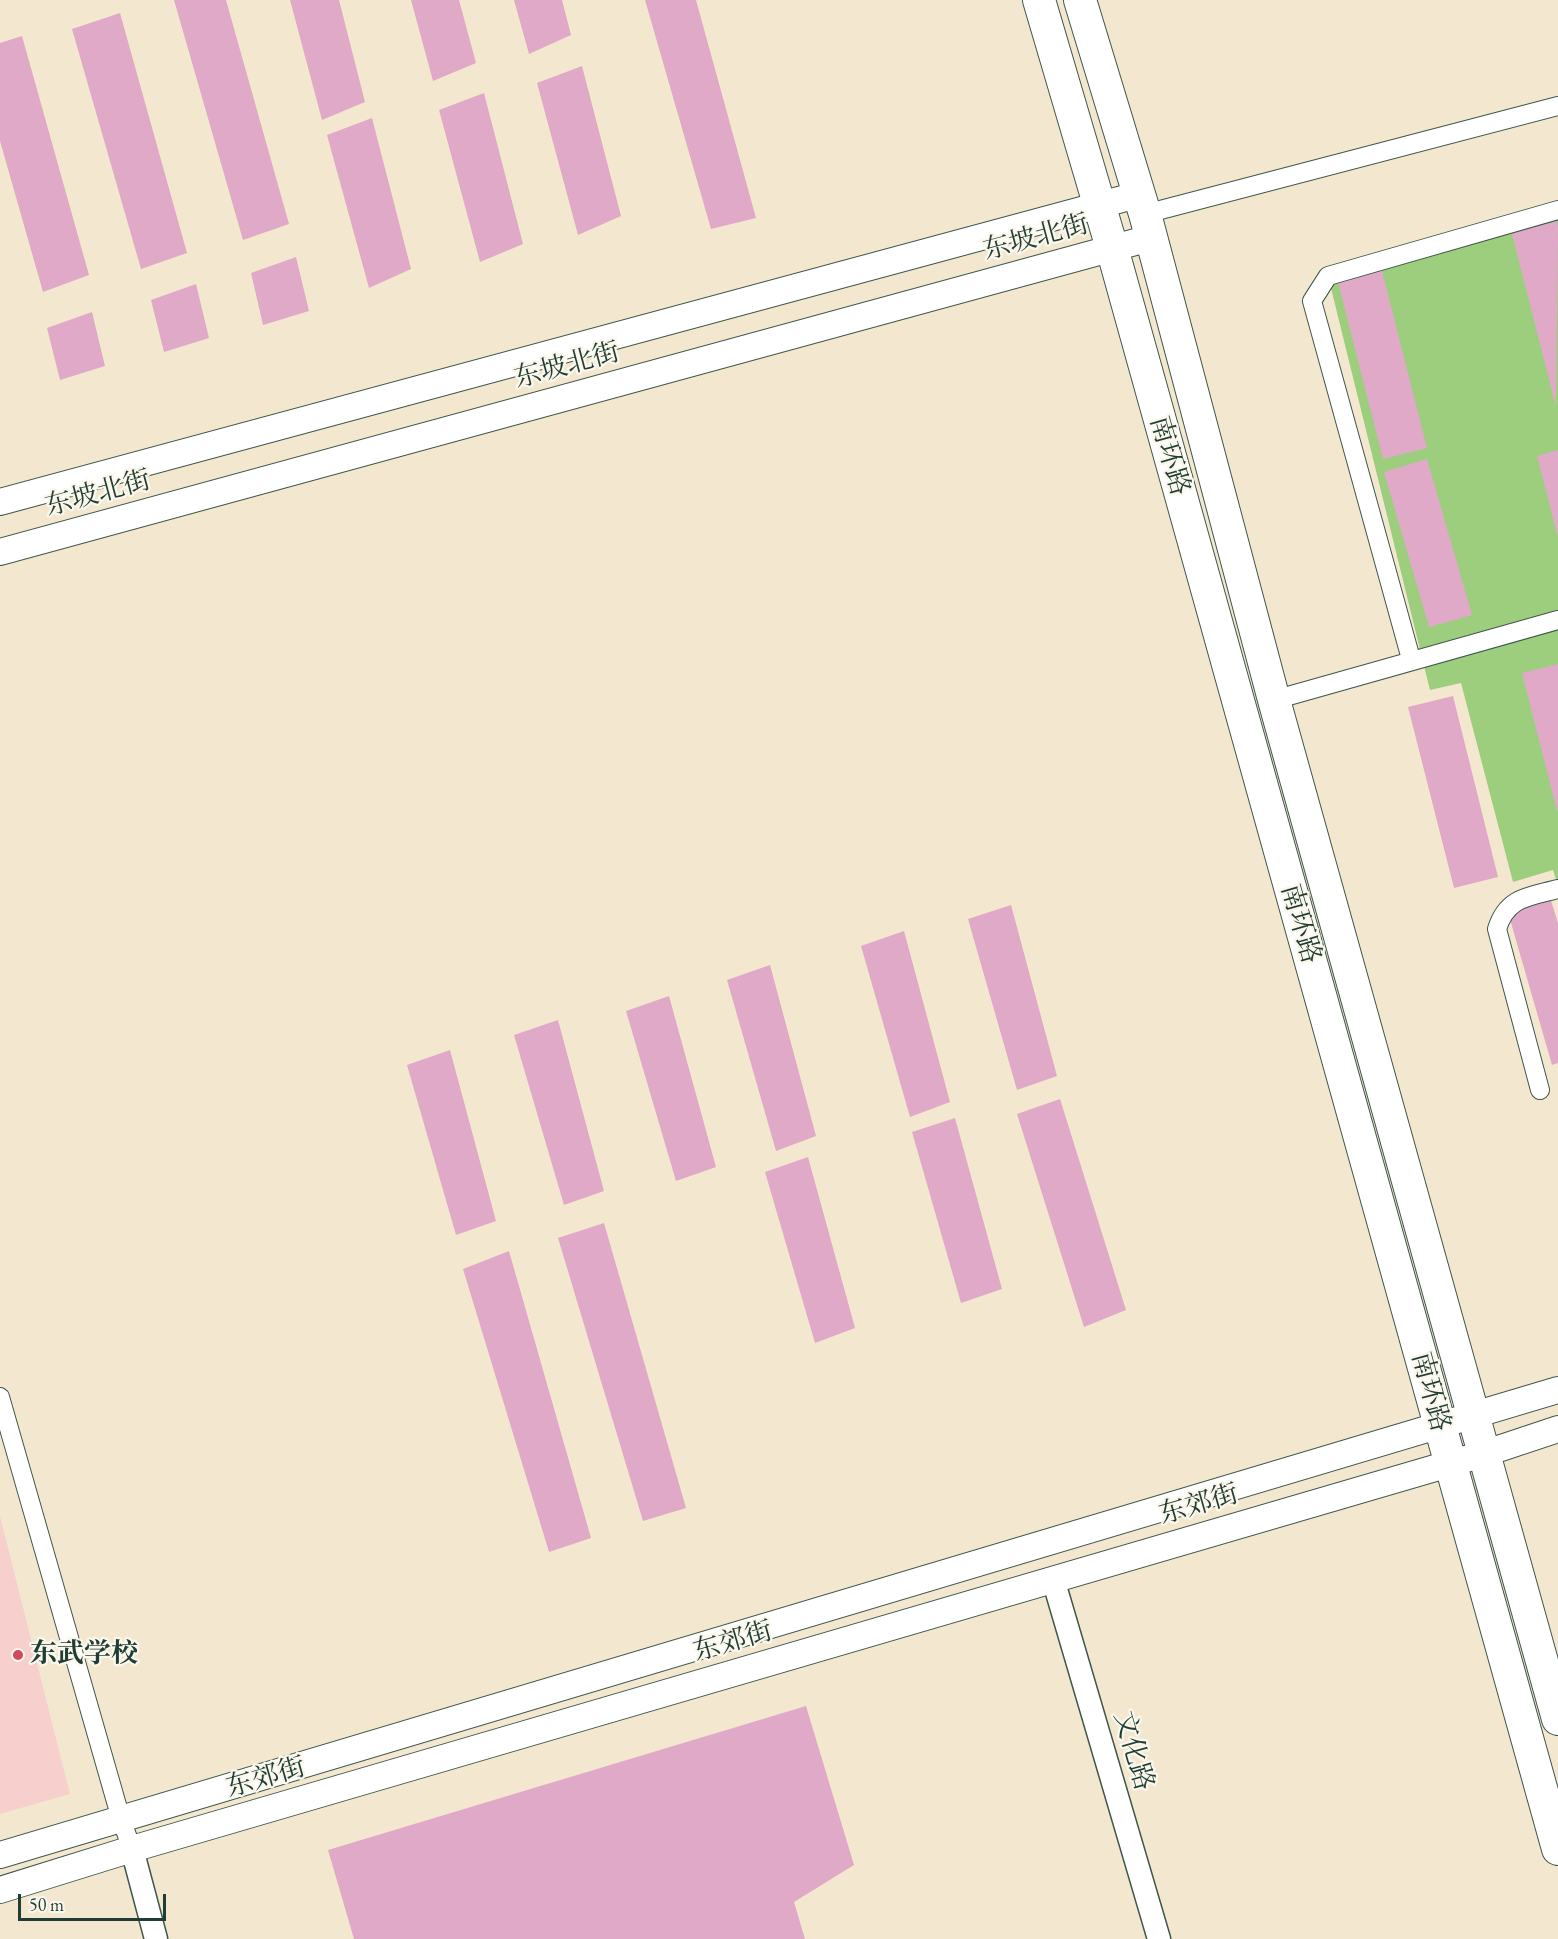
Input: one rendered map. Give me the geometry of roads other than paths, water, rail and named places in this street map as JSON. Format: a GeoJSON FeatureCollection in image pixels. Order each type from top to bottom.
{"type":"FeatureCollection","features":[{"type":"Feature","properties":{"kind":"highway","name":"南环路"},"geometry":{"type":"LineString","coordinates":[[1040,0],[1112,248],[1558,1849]]}},
{"type":"Feature","properties":{"kind":"highway","name":"南环路"},"geometry":{"type":"LineString","coordinates":[[1080,0],[1144,216],[1274,700],[1558,1719]]}},
{"type":"Feature","properties":{"kind":"main road","name":"东坡北街"},"geometry":{"type":"LineString","coordinates":[[0,502],[1098,204],[1144,216]]}},
{"type":"Feature","properties":{"kind":"main road","name":"东坡北街"},"geometry":{"type":"LineString","coordinates":[[0,552],[1112,248],[1144,216]]}},
{"type":"Feature","properties":{"kind":"main road","name":"东郊街"},"geometry":{"type":"LineString","coordinates":[[0,1856],[1558,1390]]}},
{"type":"Feature","properties":{"kind":"main road","name":"东郊街"},"geometry":{"type":"LineString","coordinates":[[0,1890],[132,1849],[1450,1464],[1558,1430]]}},
{"type":"Feature","properties":{"kind":"street"},"geometry":{"type":"LineString","coordinates":[[1144,216],[1558,106]]}},
{"type":"Feature","properties":{"kind":"street"},"geometry":{"type":"LineString","coordinates":[[1411,659],[1312,301],[1328,276],[1558,210]]}},
{"type":"Feature","properties":{"kind":"street"},"geometry":{"type":"LineString","coordinates":[[1274,700],[1411,659],[1558,620]]}},
{"type":"Feature","properties":{"kind":"street"},"geometry":{"type":"LineString","coordinates":[[1540,1090],[1497,929],[1502,912],[1517,900],[1558,889]]}},
{"type":"Feature","properties":{"kind":"street"},"geometry":{"type":"LineString","coordinates":[[0,1397],[121,1819],[132,1849],[156,1939]]}},
{"type":"Feature","properties":{"kind":"street","name":"文化路"},"geometry":{"type":"LineString","coordinates":[[1053,1579],[1159,1939]]}},
{"type":"Feature","properties":{"kind":"place","name":"东武学校"},"geometry":{"type":"Point","coordinates":[18,1655]}}]}
